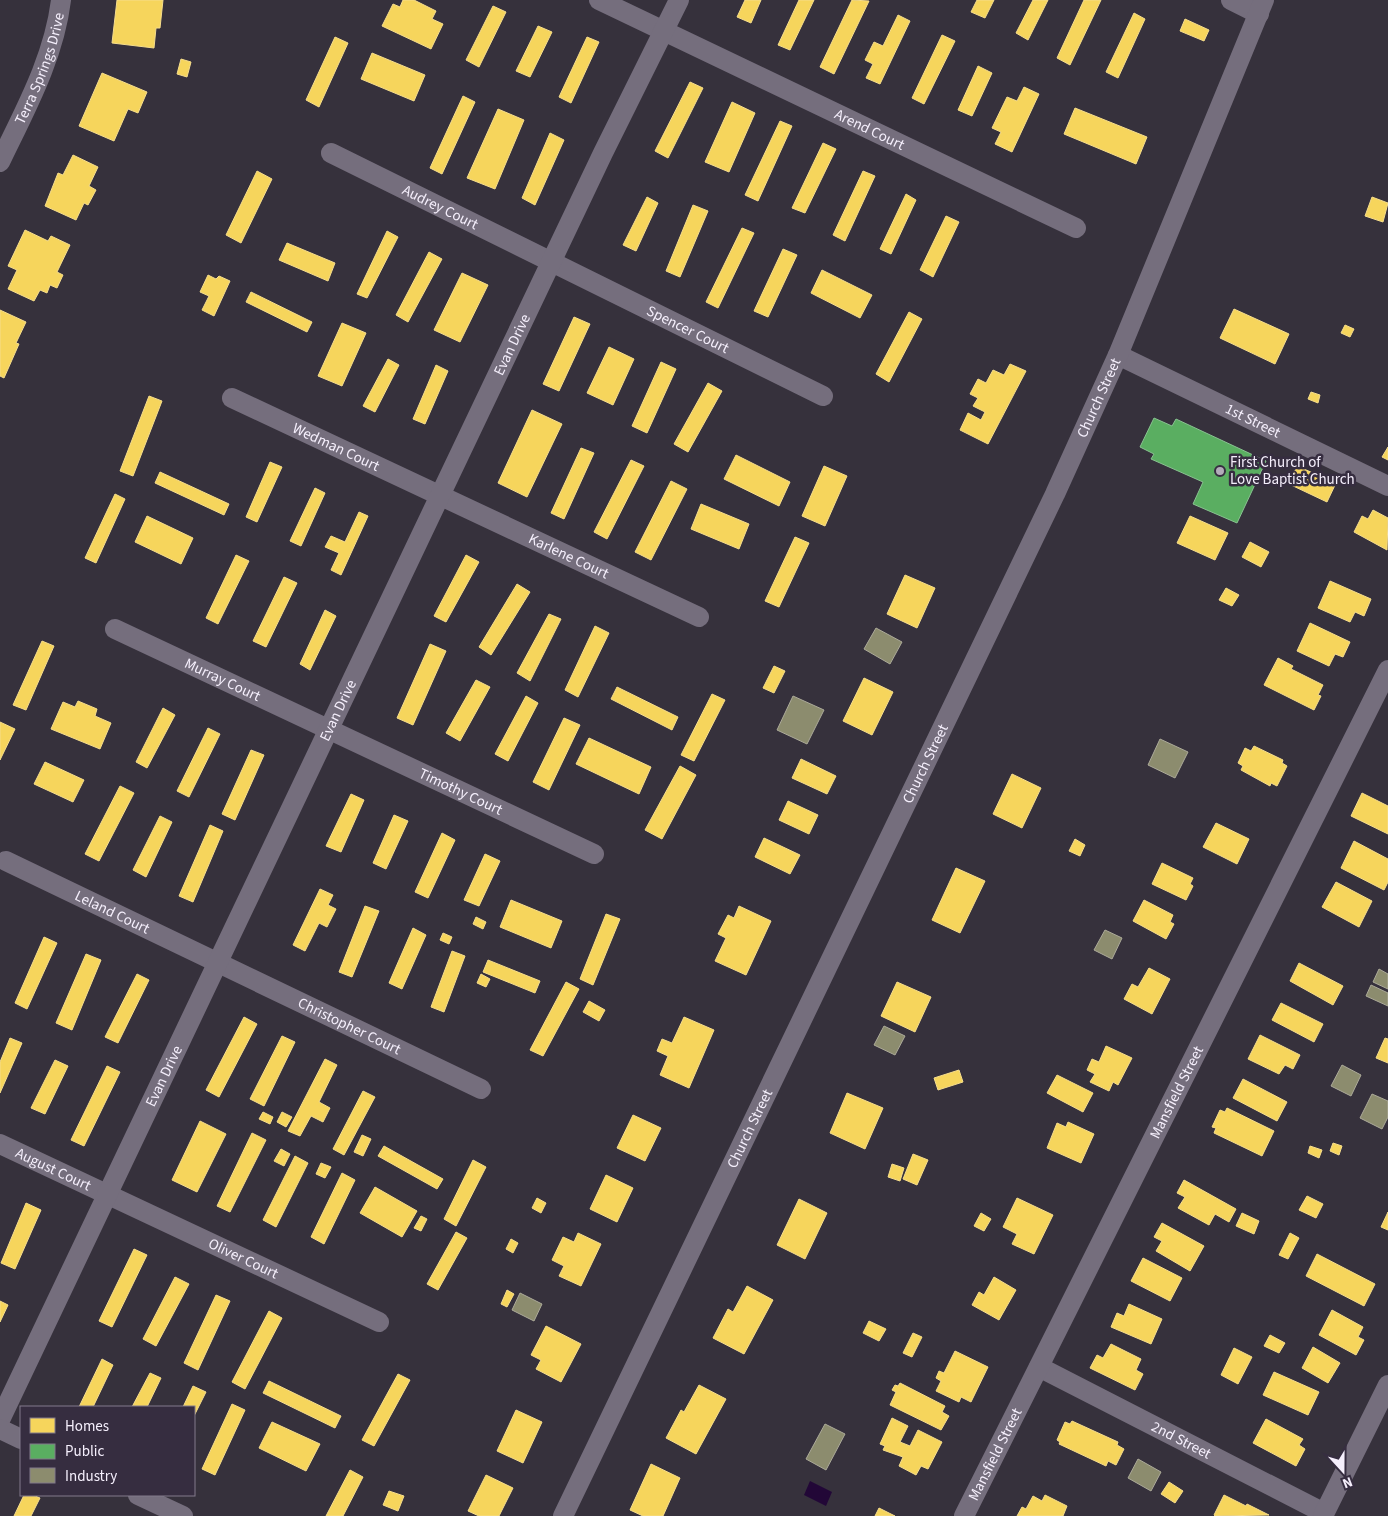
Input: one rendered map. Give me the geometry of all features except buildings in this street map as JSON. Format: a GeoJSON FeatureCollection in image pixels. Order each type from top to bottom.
{"type":"FeatureCollection","features":[{"type":"Feature","properties":{"kind":"street","name":"Terra Springs Drive"},"geometry":{"type":"LineString","coordinates":[[0,162],[48,58],[59,18],[61,0]]}},
{"type":"Feature","properties":{"kind":"street","name":"Arend Court"},"geometry":{"type":"LineString","coordinates":[[599,0],[1076,228]]}},
{"type":"Feature","properties":{"kind":"street","name":"Evan Drive"},"geometry":{"type":"LineString","coordinates":[[0,1420],[440,496],[679,0]]}},
{"type":"Feature","properties":{"kind":"street"},"geometry":{"type":"LineString","coordinates":[[1231,0],[1262,7]]}},
{"type":"Feature","properties":{"kind":"street","name":"Church Street"},"geometry":{"type":"LineString","coordinates":[[563,1516],[1051,501],[1118,355],[1262,7]]}},
{"type":"Feature","properties":{"kind":"street","name":"Audrey Court"},"geometry":{"type":"LineString","coordinates":[[330,153],[552,262]]}},
{"type":"Feature","properties":{"kind":"street","name":"Spencer Court"},"geometry":{"type":"LineString","coordinates":[[552,262],[823,396]]}},
{"type":"Feature","properties":{"kind":"street","name":"1st Street"},"geometry":{"type":"LineString","coordinates":[[1118,355],[1388,486]]}},
{"type":"Feature","properties":{"kind":"street","name":"Wedman Court"},"geometry":{"type":"LineString","coordinates":[[232,398],[440,496]]}},
{"type":"Feature","properties":{"kind":"street","name":"Karlene Court"},"geometry":{"type":"LineString","coordinates":[[440,496],[699,617]]}},
{"type":"Feature","properties":{"kind":"street","name":"Murray Court"},"geometry":{"type":"LineString","coordinates":[[115,629],[329,729]]}},
{"type":"Feature","properties":{"kind":"street","name":"Mansfield Street"},"geometry":{"type":"LineString","coordinates":[[964,1516],[1388,670]]}},
{"type":"Feature","properties":{"kind":"street","name":"Timothy Court"},"geometry":{"type":"LineString","coordinates":[[329,729],[594,854]]}},
{"type":"Feature","properties":{"kind":"street","name":"Leland Court"},"geometry":{"type":"LineString","coordinates":[[6,861],[218,962]]}},
{"type":"Feature","properties":{"kind":"street","name":"Christopher Court"},"geometry":{"type":"LineString","coordinates":[[218,962],[481,1089]]}},
{"type":"Feature","properties":{"kind":"street","name":"August Court"},"geometry":{"type":"LineString","coordinates":[[0,1144],[107,1194]]}},
{"type":"Feature","properties":{"kind":"street","name":"Oliver Court"},"geometry":{"type":"LineString","coordinates":[[107,1194],[378,1322]]}},
{"type":"Feature","properties":{"kind":"street","name":"2nd Street"},"geometry":{"type":"LineString","coordinates":[[1039,1367],[1323,1515]]}},
{"type":"Feature","properties":{"kind":"street"},"geometry":{"type":"LineString","coordinates":[[1323,1515],[1388,1385]]}},
{"type":"Feature","properties":{"kind":"street"},"geometry":{"type":"LineString","coordinates":[[0,1429],[20,1439]]}},
{"type":"Feature","properties":{"kind":"street"},"geometry":{"type":"LineString","coordinates":[[140,1496],[183,1516]]}},
{"type":"Feature","properties":{"kind":"shaded area"},"geometry":{"type":"Polygon","coordinates":[[[810,1481],[832,1492],[826,1506],[804,1495],[810,1481]]]}},
{"type":"Feature","properties":{"kind":"place","name":"First Church of Love Baptist Church"},"geometry":{"type":"Point","coordinates":[1220,471]}}]}
